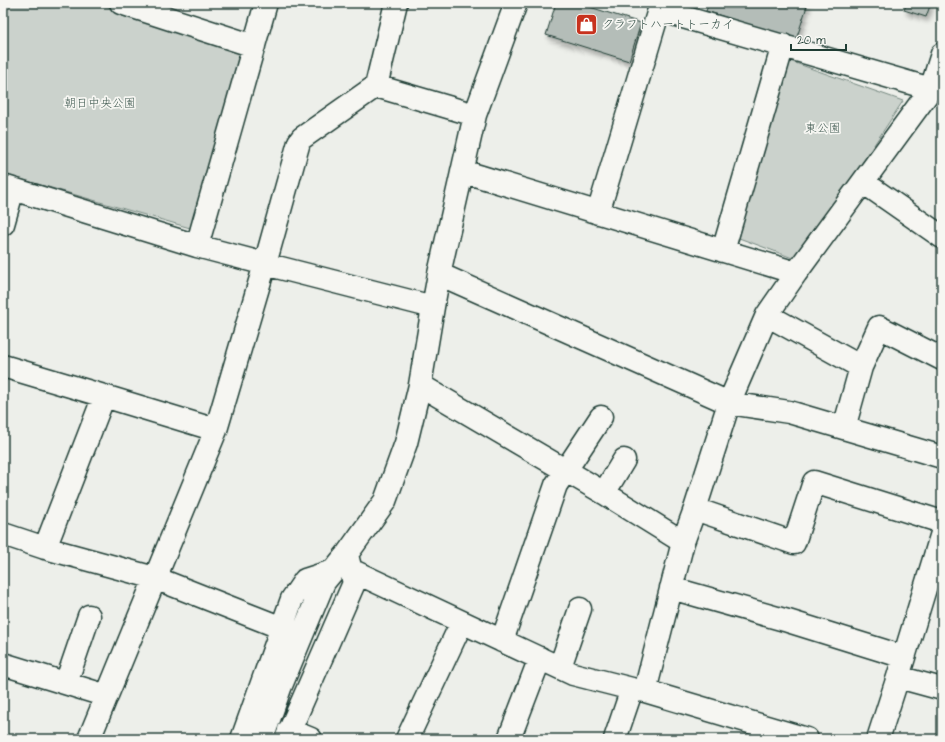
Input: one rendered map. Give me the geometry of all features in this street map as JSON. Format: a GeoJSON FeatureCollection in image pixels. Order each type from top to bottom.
{"type":"FeatureCollection","features":[{"type":"Feature","properties":{"kind":"street"},"geometry":{"type":"LineString","coordinates":[[122,3],[254,46]]}},
{"type":"Feature","properties":{"kind":"street"},"geometry":{"type":"LineString","coordinates":[[197,246],[266,3]]}},
{"type":"Feature","properties":{"kind":"street"},"geometry":{"type":"LineString","coordinates":[[89,739],[216,430],[299,142],[302,138],[376,86],[396,3]]}},
{"type":"Feature","properties":{"kind":"street"},"geometry":{"type":"LineString","coordinates":[[262,739],[280,688],[324,582],[344,565],[385,501],[406,443],[420,385],[439,274],[475,115],[516,3]]}},
{"type":"Feature","properties":{"kind":"street"},"geometry":{"type":"LineString","coordinates":[[598,213],[660,6],[782,46],[931,89]]}},
{"type":"Feature","properties":{"kind":"street"},"geometry":{"type":"LineString","coordinates":[[723,251],[782,46]]}},
{"type":"Feature","properties":{"kind":"street"},"geometry":{"type":"LineString","coordinates":[[616,739],[639,690],[671,588],[683,542],[695,510],[729,403],[767,315],[931,89],[942,56]]}},
{"type":"Feature","properties":{"kind":"street"},"geometry":{"type":"LineString","coordinates":[[376,86],[475,115]]}},
{"type":"Feature","properties":{"kind":"street"},"geometry":{"type":"LineString","coordinates":[[462,171],[796,273]]}},
{"type":"Feature","properties":{"kind":"street"},"geometry":{"type":"LineString","coordinates":[[863,182],[942,236]]}},
{"type":"Feature","properties":{"kind":"street"},"geometry":{"type":"LineString","coordinates":[[3,224],[8,188],[197,246],[433,307]]}},
{"type":"Feature","properties":{"kind":"street"},"geometry":{"type":"LineString","coordinates":[[439,274],[729,403],[789,412],[942,457]]}},
{"type":"Feature","properties":{"kind":"street"},"geometry":{"type":"LineString","coordinates":[[767,315],[860,367]]}},
{"type":"Feature","properties":{"kind":"street"},"geometry":{"type":"LineString","coordinates":[[844,428],[860,367],[879,327],[942,359]]}},
{"type":"Feature","properties":{"kind":"street"},"geometry":{"type":"LineString","coordinates":[[3,366],[216,430]]}},
{"type":"Feature","properties":{"kind":"street"},"geometry":{"type":"LineString","coordinates":[[420,385],[566,470],[683,542]]}},
{"type":"Feature","properties":{"kind":"street"},"geometry":{"type":"LineString","coordinates":[[45,548],[104,396]]}},
{"type":"Feature","properties":{"kind":"street"},"geometry":{"type":"LineString","coordinates":[[502,640],[556,485],[601,417]]}},
{"type":"Feature","properties":{"kind":"street"},"geometry":{"type":"LineString","coordinates":[[604,493],[624,460]]}},
{"type":"Feature","properties":{"kind":"street"},"geometry":{"type":"LineString","coordinates":[[695,510],[794,542],[814,482],[942,522]]}},
{"type":"Feature","properties":{"kind":"street"},"geometry":{"type":"LineString","coordinates":[[3,534],[45,548],[155,578],[282,628]]}},
{"type":"Feature","properties":{"kind":"street"},"geometry":{"type":"LineString","coordinates":[[878,739],[941,542]]}},
{"type":"Feature","properties":{"kind":"street"},"geometry":{"type":"LineString","coordinates":[[311,739],[287,735],[354,583],[344,565]]}},
{"type":"Feature","properties":{"kind":"street"},"geometry":{"type":"LineString","coordinates":[[242,739],[292,599],[305,580],[344,565],[573,674],[639,690],[807,739]]}},
{"type":"Feature","properties":{"kind":"street"},"geometry":{"type":"LineString","coordinates":[[671,588],[788,621],[901,667],[942,689]]}},
{"type":"Feature","properties":{"kind":"street"},"geometry":{"type":"LineString","coordinates":[[560,667],[580,609]]}},
{"type":"Feature","properties":{"kind":"street"},"geometry":{"type":"LineString","coordinates":[[66,683],[89,616]]}},
{"type":"Feature","properties":{"kind":"street"},"geometry":{"type":"LineString","coordinates":[[407,739],[462,622]]}},
{"type":"Feature","properties":{"kind":"street"},"geometry":{"type":"LineString","coordinates":[[509,739],[540,658]]}},
{"type":"Feature","properties":{"kind":"street"},"geometry":{"type":"LineString","coordinates":[[3,664],[107,696]]}},
{"type":"Feature","properties":{"kind":"green space","name":"朝日中央公園"},"geometry":{"type":"Polygon","coordinates":[[[3,3],[95,3],[238,46],[244,54],[194,225],[190,228],[3,174],[3,3]]]}},
{"type":"Feature","properties":{"kind":"green space","name":"東公園"},"geometry":{"type":"Polygon","coordinates":[[[787,60],[903,101],[798,260],[739,238],[787,60]]]}},
{"type":"Feature","properties":{"kind":"building"},"geometry":{"type":"Polygon","coordinates":[[[556,3],[577,3],[641,23],[629,61],[546,35],[556,3]]]}},
{"type":"Feature","properties":{"kind":"building"},"geometry":{"type":"Polygon","coordinates":[[[709,3],[808,3],[796,40],[706,11],[709,3]]]}},
{"type":"Feature","properties":{"kind":"building"},"geometry":{"type":"Polygon","coordinates":[[[907,3],[931,3],[926,17],[904,10],[907,3]]]}},
{"type":"Feature","properties":{"kind":"place","name":"クラフトハートトーカイ"},"geometry":{"type":"Point","coordinates":[586,24]}}]}
